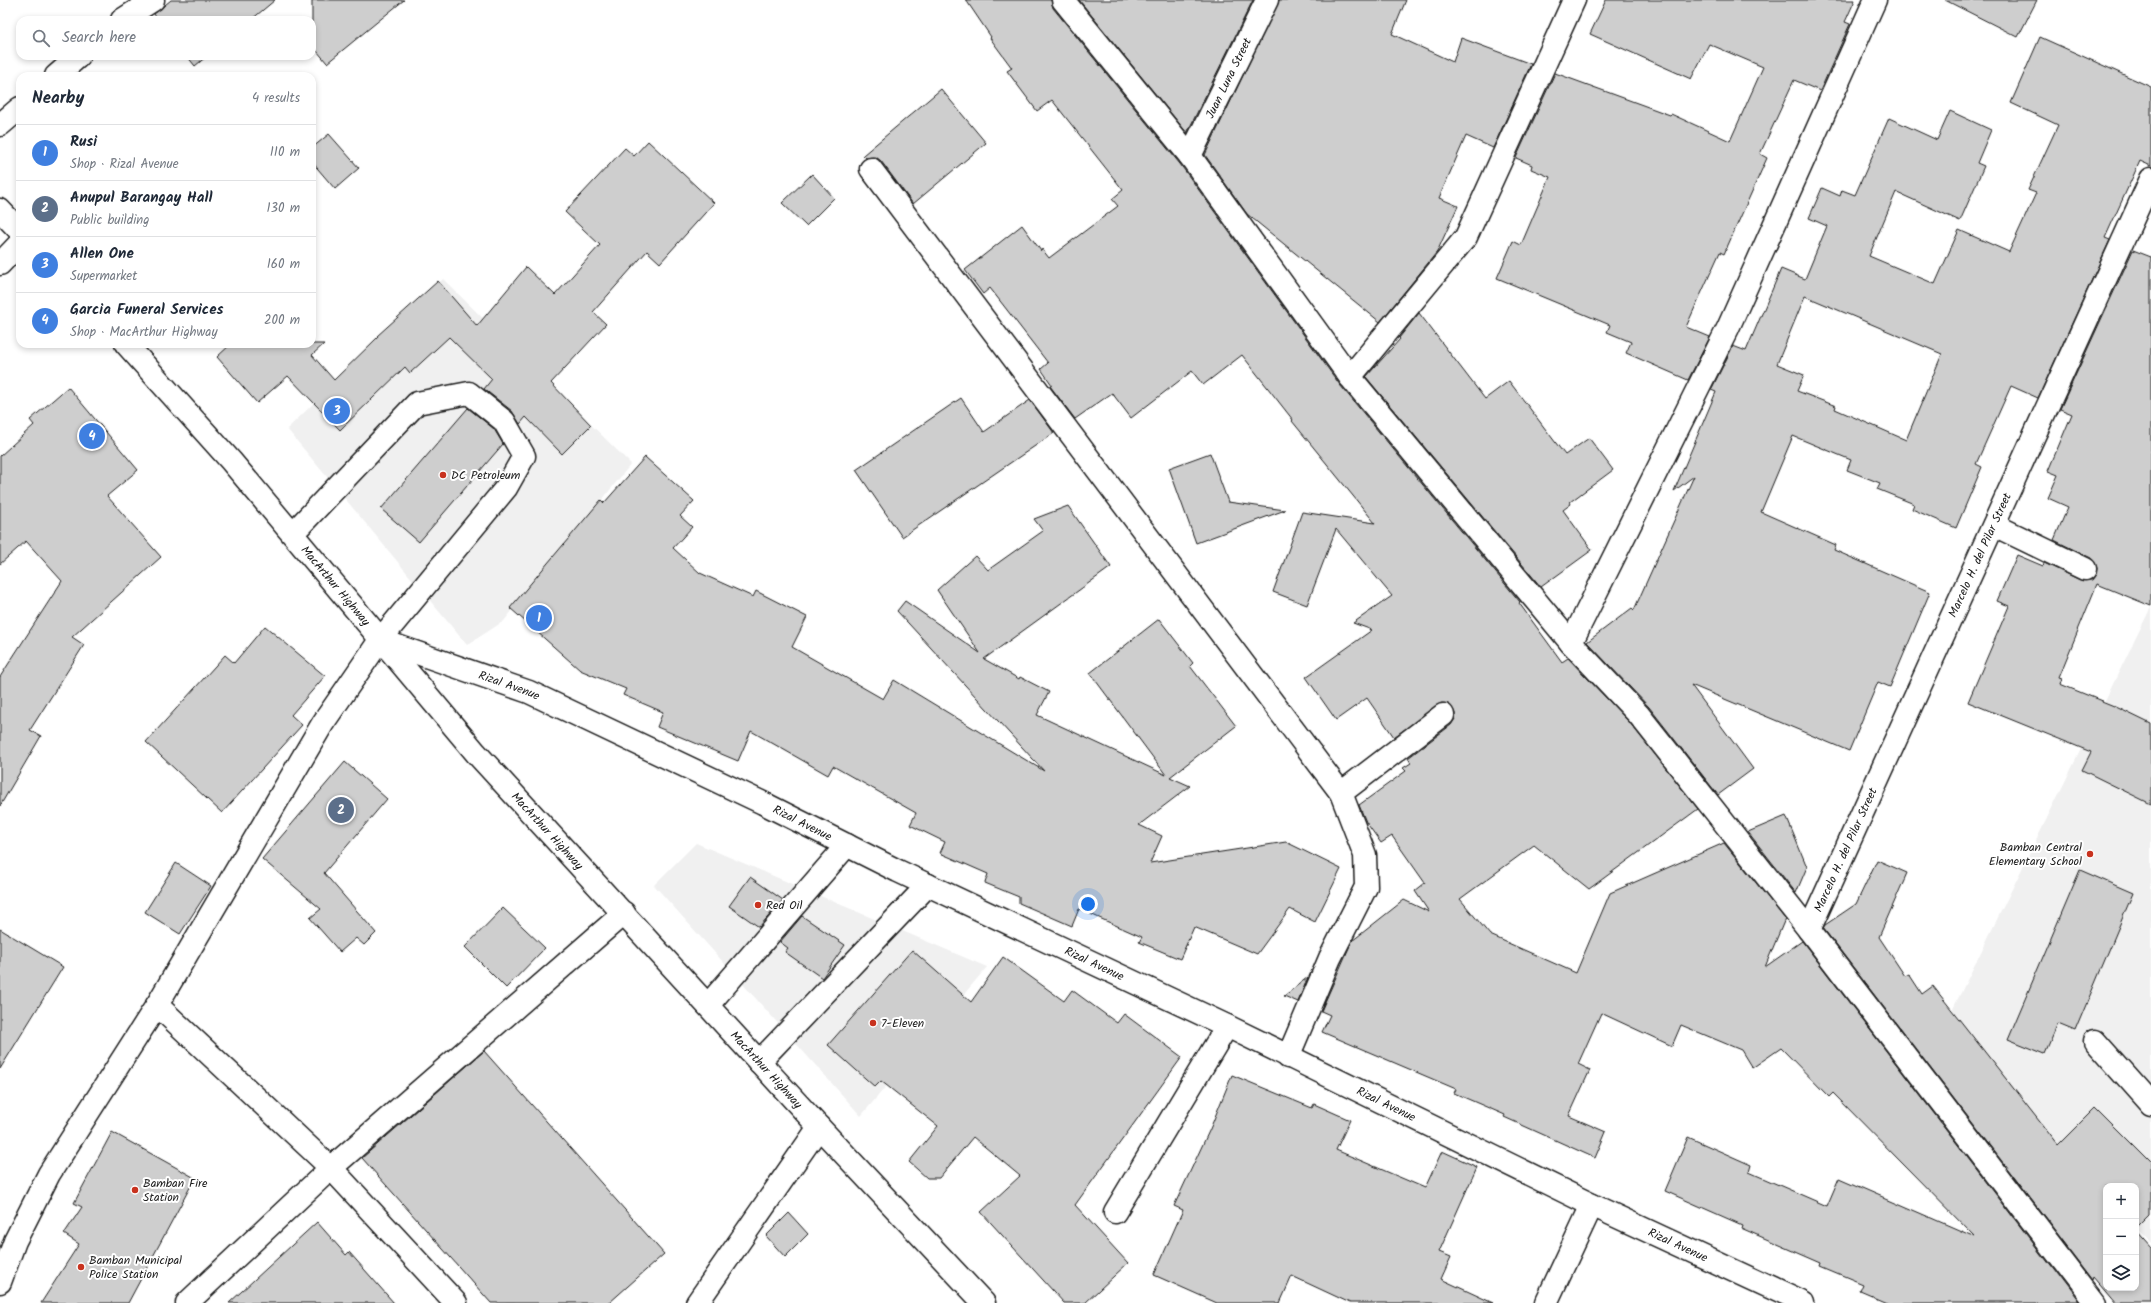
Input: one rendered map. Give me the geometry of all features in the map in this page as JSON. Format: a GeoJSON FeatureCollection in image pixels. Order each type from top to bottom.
{"type":"FeatureCollection","features":[{"type":"Feature","properties":{"kind":"main road"},"geometry":{"type":"LineString","coordinates":[[128,16],[153,0]]}},
{"type":"Feature","properties":{"kind":"main road"},"geometry":{"type":"LineString","coordinates":[[1063,0],[1190,156],[1350,377],[1571,643],[1639,715],[1809,930],[2095,1303]]}},
{"type":"Feature","properties":{"kind":"main road","name":"Juan Luna Street"},"geometry":{"type":"LineString","coordinates":[[1190,156],[1268,0]]}},
{"type":"Feature","properties":{"kind":"main road"},"geometry":{"type":"LineString","coordinates":[[1350,377],[1466,237],[1574,0]]}},
{"type":"Feature","properties":{"kind":"main road"},"geometry":{"type":"LineString","coordinates":[[1571,643],[1728,328],[1875,0]]}},
{"type":"Feature","properties":{"kind":"main road"},"geometry":{"type":"LineString","coordinates":[[61,72],[74,60]]}},
{"type":"Feature","properties":{"kind":"main road"},"geometry":{"type":"LineString","coordinates":[[0,125],[16,111]]}},
{"type":"Feature","properties":{"kind":"main road"},"geometry":{"type":"LineString","coordinates":[[871,169],[1341,793],[1365,855],[1366,887],[1330,958],[1288,1057]]}},
{"type":"Feature","properties":{"kind":"main road","name":"Marcelo H. del Pilar Street"},"geometry":{"type":"LineString","coordinates":[[1809,930],[2151,180]]}},
{"type":"Feature","properties":{"kind":"main road"},"geometry":{"type":"LineString","coordinates":[[0,210],[16,227]]}},
{"type":"Feature","properties":{"kind":"main road"},"geometry":{"type":"LineString","coordinates":[[0,264],[16,247]]}},
{"type":"Feature","properties":{"kind":"main road","name":"MacArthur Highway"},"geometry":{"type":"LineString","coordinates":[[130,348],[231,460],[476,753],[984,1303]]}},
{"type":"Feature","properties":{"kind":"main road"},"geometry":{"type":"LineString","coordinates":[[0,1282],[15,1241],[49,1174],[157,1005],[323,723],[380,640],[506,488],[524,456],[504,421],[469,393],[417,403],[293,533]]}},
{"type":"Feature","properties":{"kind":"main road"},"geometry":{"type":"LineString","coordinates":[[1994,525],[2084,569]]}},
{"type":"Feature","properties":{"kind":"main road","name":"Rizal Avenue"},"geometry":{"type":"LineString","coordinates":[[380,640],[529,692],[762,803],[928,885],[1227,1026],[1592,1205],[1803,1303]]}},
{"type":"Feature","properties":{"kind":"main road"},"geometry":{"type":"LineString","coordinates":[[1341,793],[1443,715]]}},
{"type":"Feature","properties":{"kind":"main road"},"geometry":{"type":"LineString","coordinates":[[708,1005],[847,845]]}},
{"type":"Feature","properties":{"kind":"main road"},"geometry":{"type":"LineString","coordinates":[[760,1062],[928,885]]}},
{"type":"Feature","properties":{"kind":"main road"},"geometry":{"type":"LineString","coordinates":[[187,1303],[331,1168],[624,913]]}},
{"type":"Feature","properties":{"kind":"main road"},"geometry":{"type":"LineString","coordinates":[[157,1005],[331,1168],[456,1303]]}},
{"type":"Feature","properties":{"kind":"main road"},"geometry":{"type":"LineString","coordinates":[[1115,1212],[1227,1026]]}},
{"type":"Feature","properties":{"kind":"main road"},"geometry":{"type":"LineString","coordinates":[[2095,1041],[2151,1104]]}},
{"type":"Feature","properties":{"kind":"main road"},"geometry":{"type":"LineString","coordinates":[[697,1303],[819,1126]]}},
{"type":"Feature","properties":{"kind":"main road"},"geometry":{"type":"LineString","coordinates":[[1546,1303],[1592,1205]]}},
{"type":"Feature","properties":{"kind":"shaded area"},"geometry":{"type":"Polygon","coordinates":[[[443,279],[631,464],[504,621],[467,645],[287,429],[443,279]]]}},
{"type":"Feature","properties":{"kind":"shaded area","name":"Bamban Central Elementary School"},"geometry":{"type":"Polygon","coordinates":[[[2151,607],[2151,1243],[2139,1231],[2139,1183],[2103,1184],[2056,1147],[1946,1023],[2151,607]]]}},
{"type":"Feature","properties":{"kind":"shaded area"},"geometry":{"type":"Polygon","coordinates":[[[696,843],[987,967],[861,1116],[654,885],[696,843]]]}},
{"type":"Feature","properties":{"kind":"building"},"geometry":{"type":"Polygon","coordinates":[[[171,0],[275,0],[256,16],[155,16],[154,14],[171,0]]]}},
{"type":"Feature","properties":{"kind":"building"},"geometry":{"type":"Polygon","coordinates":[[[312,0],[404,0],[327,63],[316,50],[316,16],[312,16],[312,0]]]}},
{"type":"Feature","properties":{"kind":"building"},"geometry":{"type":"Polygon","coordinates":[[[966,0],[1051,0],[1053,8],[1180,164],[1340,385],[1520,602],[1519,603],[1562,662],[1568,658],[1630,723],[1698,809],[1589,889],[1534,845],[1460,899],[1490,935],[1576,973],[1610,893],[1724,843],[1785,919],[1765,967],[1802,941],[2079,1303],[1888,1303],[1860,1291],[1863,1284],[1820,1266],[1821,1263],[1741,1228],[1742,1225],[1665,1191],[1688,1137],[1751,1165],[1749,1172],[1827,1206],[1839,1178],[1975,1237],[1833,1093],[1829,1097],[1781,1048],[1752,1068],[1741,1050],[1681,1025],[1672,1046],[1601,1013],[1578,1064],[1590,1070],[1569,1116],[1606,1132],[1595,1158],[1504,1117],[1505,1115],[1454,1093],[1456,1089],[1322,1032],[1330,1015],[1321,1011],[1352,941],[1404,900],[1429,912],[1415,891],[1425,883],[1392,836],[1381,843],[1366,822],[1359,805],[1406,771],[1403,768],[1411,763],[1408,758],[1451,725],[1455,719],[1455,713],[1448,704],[1441,703],[1394,737],[1367,698],[1336,720],[1306,677],[1372,630],[1353,623],[1392,596],[1336,529],[1307,605],[1273,592],[1302,512],[1375,523],[1292,421],[1293,420],[1242,355],[1203,385],[1192,371],[1131,418],[1112,393],[1075,419],[1050,386],[1052,385],[1041,369],[1048,363],[990,288],[983,294],[965,270],[1022,225],[1041,251],[1042,249],[1049,258],[1118,206],[1112,199],[1123,190],[1052,100],[1037,111],[1007,71],[1012,68],[990,38],[991,37],[966,0]]]}},
{"type":"Feature","properties":{"kind":"building"},"geometry":{"type":"Polygon","coordinates":[[[1079,0],[1253,0],[1187,133],[1079,0]]]}},
{"type":"Feature","properties":{"kind":"building"},"geometry":{"type":"Polygon","coordinates":[[[1279,0],[1406,0],[1392,34],[1453,62],[1461,38],[1531,64],[1493,148],[1466,136],[1439,198],[1458,206],[1437,252],[1380,322],[1247,214],[1205,155],[1279,0]]]}},
{"type":"Feature","properties":{"kind":"building"},"geometry":{"type":"Polygon","coordinates":[[[1606,0],[1855,0],[1845,22],[1850,24],[1820,91],[1794,80],[1760,154],[1767,158],[1724,254],[1720,252],[1686,327],[1710,337],[1688,380],[1626,353],[1631,342],[1607,332],[1610,325],[1497,278],[1513,241],[1521,245],[1550,177],[1531,169],[1532,165],[1516,158],[1555,73],[1670,115],[1671,114],[1730,141],[1763,67],[1709,44],[1691,79],[1590,34],[1606,0]]]}},
{"type":"Feature","properties":{"kind":"building"},"geometry":{"type":"Polygon","coordinates":[[[1945,0],[2037,0],[2018,37],[1945,0]]]}},
{"type":"Feature","properties":{"kind":"building"},"geometry":{"type":"Polygon","coordinates":[[[2040,37],[2151,87],[2151,166],[2140,161],[2105,238],[2110,240],[2038,398],[2011,386],[1976,464],[1982,467],[1956,528],[1912,509],[1914,504],[1877,489],[1880,483],[1847,470],[1851,460],[1793,436],[1761,512],[1836,545],[1834,550],[1930,592],[1890,687],[1878,682],[1849,751],[1691,685],[1753,769],[1718,795],[1649,707],[1587,642],[1632,608],[1634,610],[1694,476],[1674,491],[1716,392],[1711,390],[1733,346],[1746,351],[1781,269],[1805,279],[1827,226],[1809,218],[1822,188],[1840,196],[1842,190],[1855,195],[1889,118],[1937,140],[1950,111],[1991,130],[1977,163],[1984,166],[1960,221],[1896,192],[1869,256],[1935,284],[1959,230],[2009,252],[2036,193],[2028,190],[2058,125],[2011,103],[2040,37]],[[1805,296],[1777,364],[1804,375],[1797,391],[1836,406],[1835,409],[1906,440],[1942,354],[1805,296]]]}},
{"type":"Feature","properties":{"kind":"building"},"geometry":{"type":"Polygon","coordinates":[[[190,60],[202,60],[195,66],[190,60]]]}},
{"type":"Feature","properties":{"kind":"building"},"geometry":{"type":"Polygon","coordinates":[[[941,89],[986,143],[913,204],[881,161],[876,157],[866,158],[863,155],[941,89]]]}},
{"type":"Feature","properties":{"kind":"building"},"geometry":{"type":"Polygon","coordinates":[[[329,134],[359,168],[335,189],[316,167],[316,145],[329,134]]]}},
{"type":"Feature","properties":{"kind":"building"},"geometry":{"type":"Polygon","coordinates":[[[648,141],[714,203],[660,263],[647,251],[593,312],[606,324],[551,383],[591,425],[562,454],[526,417],[520,424],[512,411],[484,389],[492,379],[449,337],[410,373],[405,367],[340,430],[288,376],[257,403],[217,357],[227,348],[316,348],[316,344],[324,344],[312,355],[334,380],[378,337],[377,336],[438,281],[477,326],[526,267],[555,295],[600,245],[565,212],[625,148],[634,156],[648,141]]]}},
{"type":"Feature","properties":{"kind":"building"},"geometry":{"type":"Polygon","coordinates":[[[812,174],[834,198],[806,226],[782,203],[812,174]]]}},
{"type":"Feature","properties":{"kind":"building"},"geometry":{"type":"Polygon","coordinates":[[[2133,250],[2151,257],[2151,606],[2097,584],[2059,677],[2062,678],[2060,684],[2114,706],[2151,724],[2151,804],[2082,770],[2091,752],[1968,702],[2009,606],[1997,601],[2017,555],[2043,566],[2044,563],[2080,580],[2092,580],[2096,574],[2097,568],[2091,558],[2054,540],[2068,507],[2048,498],[2058,475],[2048,471],[2072,414],[2060,409],[2133,250]]]}},
{"type":"Feature","properties":{"kind":"building"},"geometry":{"type":"Polygon","coordinates":[[[1419,313],[1485,399],[1509,381],[1565,455],[1589,438],[1613,470],[1570,502],[1571,504],[1563,510],[1592,550],[1541,587],[1366,377],[1400,339],[1399,338],[1419,313]]]}},
{"type":"Feature","properties":{"kind":"building"},"geometry":{"type":"Polygon","coordinates":[[[68,387],[138,470],[107,496],[161,557],[72,637],[84,645],[30,730],[41,736],[0,806],[0,677],[62,581],[26,541],[0,564],[0,456],[34,425],[30,420],[68,387]]]}},
{"type":"Feature","properties":{"kind":"building"},"geometry":{"type":"Polygon","coordinates":[[[961,398],[984,432],[1030,400],[1054,433],[902,537],[856,470],[961,398]]]}},
{"type":"Feature","properties":{"kind":"building","name":"DC Petroleum"},"geometry":{"type":"Polygon","coordinates":[[[468,408],[494,429],[503,444],[419,542],[381,509],[468,408]]]}},
{"type":"Feature","properties":{"kind":"building"},"geometry":{"type":"Polygon","coordinates":[[[1210,453],[1228,502],[1285,510],[1196,543],[1169,468],[1210,453]]]}},
{"type":"Feature","properties":{"kind":"building"},"geometry":{"type":"Polygon","coordinates":[[[645,457],[694,501],[680,516],[692,527],[673,548],[700,573],[753,597],[756,591],[807,617],[792,647],[883,699],[894,680],[1044,771],[897,611],[905,601],[980,653],[937,590],[975,556],[988,570],[1043,531],[1034,519],[1068,506],[1111,567],[984,659],[1019,679],[1020,677],[1049,692],[1037,715],[1166,775],[1090,673],[1159,619],[1193,663],[1190,666],[1236,726],[1170,777],[1190,786],[1139,825],[1162,836],[1150,863],[1286,842],[1341,869],[1315,922],[1290,909],[1257,954],[1194,927],[1180,959],[1139,942],[1142,937],[1079,909],[1072,926],[1019,903],[1019,897],[985,883],[988,874],[940,853],[945,842],[910,825],[916,813],[833,766],[828,775],[751,731],[738,761],[657,727],[663,712],[623,695],[626,689],[580,670],[510,608],[601,500],[604,503],[645,457]]]}},
{"type":"Feature","properties":{"kind":"building"},"geometry":{"type":"Polygon","coordinates":[[[265,626],[325,676],[291,715],[302,725],[222,813],[146,742],[225,655],[234,663],[265,626]]]}},
{"type":"Feature","properties":{"kind":"building"},"geometry":{"type":"Polygon","coordinates":[[[345,762],[387,799],[324,873],[376,933],[364,945],[356,938],[340,952],[310,918],[321,909],[262,859],[345,762]]]}},
{"type":"Feature","properties":{"kind":"building"},"geometry":{"type":"Polygon","coordinates":[[[1786,816],[1807,867],[1796,893],[1748,832],[1786,816]]]}},
{"type":"Feature","properties":{"kind":"building"},"geometry":{"type":"Polygon","coordinates":[[[1877,860],[1907,873],[1879,937],[1905,976],[1909,974],[1922,994],[1933,986],[2058,1145],[2095,1108],[2151,1164],[2151,1214],[2139,1226],[2139,1183],[2103,1183],[2103,1288],[2094,1277],[2093,1280],[1823,928],[1825,925],[1856,904],[1877,860]]]}},
{"type":"Feature","properties":{"kind":"building"},"geometry":{"type":"Polygon","coordinates":[[[176,863],[211,886],[180,934],[145,912],[176,863]]]}},
{"type":"Feature","properties":{"kind":"building"},"geometry":{"type":"Polygon","coordinates":[[[2080,870],[2133,893],[2075,1031],[2058,1024],[2045,1054],[2008,1039],[2080,870]]]}},
{"type":"Feature","properties":{"kind":"building"},"geometry":{"type":"Polygon","coordinates":[[[750,877],[783,900],[759,927],[729,906],[750,877]]]}},
{"type":"Feature","properties":{"kind":"building"},"geometry":{"type":"Polygon","coordinates":[[[503,908],[545,948],[506,988],[465,947],[503,908]]]}},
{"type":"Feature","properties":{"kind":"building"},"geometry":{"type":"Polygon","coordinates":[[[802,916],[845,945],[822,978],[785,952],[788,948],[780,942],[802,916]]]}},
{"type":"Feature","properties":{"kind":"building"},"geometry":{"type":"Polygon","coordinates":[[[0,929],[63,967],[0,1069],[0,929]]]}},
{"type":"Feature","properties":{"kind":"building"},"geometry":{"type":"Polygon","coordinates":[[[912,950],[971,1002],[1003,957],[1064,1001],[1072,990],[1117,1023],[1124,1014],[1182,1057],[1075,1205],[1128,1263],[1085,1303],[1064,1303],[981,1212],[1020,1176],[973,1137],[939,1178],[927,1178],[909,1162],[938,1126],[881,1081],[875,1087],[828,1045],[912,950]]]}},
{"type":"Feature","properties":{"kind":"building"},"geometry":{"type":"Polygon","coordinates":[[[1308,977],[1298,1002],[1284,996],[1308,977]]]}},
{"type":"Feature","properties":{"kind":"building"},"geometry":{"type":"Polygon","coordinates":[[[484,1051],[664,1254],[609,1303],[491,1303],[362,1158],[484,1051]]]}},
{"type":"Feature","properties":{"kind":"building"},"geometry":{"type":"Polygon","coordinates":[[[1232,1075],[1312,1108],[1314,1104],[1350,1120],[1336,1150],[1425,1188],[1442,1151],[1477,1167],[1439,1252],[1451,1257],[1441,1279],[1493,1303],[1350,1303],[1292,1276],[1280,1303],[1217,1303],[1154,1275],[1183,1210],[1174,1206],[1210,1129],[1232,1075]]]}},
{"type":"Feature","properties":{"kind":"building"},"geometry":{"type":"Polygon","coordinates":[[[112,1132],[195,1178],[128,1303],[41,1303],[79,1244],[64,1234],[82,1207],[74,1203],[112,1132]]]}},
{"type":"Feature","properties":{"kind":"building"},"geometry":{"type":"Polygon","coordinates":[[[789,1213],[808,1234],[785,1257],[766,1236],[789,1213]]]}},
{"type":"Feature","properties":{"kind":"building"},"geometry":{"type":"Polygon","coordinates":[[[317,1222],[346,1255],[349,1252],[394,1303],[229,1303],[317,1222]]]}},
{"type":"Feature","properties":{"kind":"building"},"geometry":{"type":"Polygon","coordinates":[[[2139,1234],[2151,1248],[2151,1303],[2116,1303],[2106,1291],[2139,1291],[2139,1234]]]}},
{"type":"Feature","properties":{"kind":"place","name":"Allen One"},"geometry":{"type":"Point","coordinates":[337,411]}},
{"type":"Feature","properties":{"kind":"place","name":"Garcia Funeral Services"},"geometry":{"type":"Point","coordinates":[92,436]}},
{"type":"Feature","properties":{"kind":"place","name":"DC Petroleum"},"geometry":{"type":"Point","coordinates":[443,475]}},
{"type":"Feature","properties":{"kind":"place","name":"Rusi"},"geometry":{"type":"Point","coordinates":[539,618]}},
{"type":"Feature","properties":{"kind":"place","name":"Anupul Barangay Hall"},"geometry":{"type":"Point","coordinates":[341,810]}},
{"type":"Feature","properties":{"kind":"place","name":"Bamban Central Elementary School"},"geometry":{"type":"Point","coordinates":[2090,854]}},
{"type":"Feature","properties":{"kind":"place","name":"Red Oil"},"geometry":{"type":"Point","coordinates":[758,905]}},
{"type":"Feature","properties":{"kind":"place","name":"7-Eleven"},"geometry":{"type":"Point","coordinates":[873,1023]}},
{"type":"Feature","properties":{"kind":"place","name":"Bamban Fire Station"},"geometry":{"type":"Point","coordinates":[135,1190]}},
{"type":"Feature","properties":{"kind":"place","name":"Bamban Municipal Police Station"},"geometry":{"type":"Point","coordinates":[81,1267]}}]}
